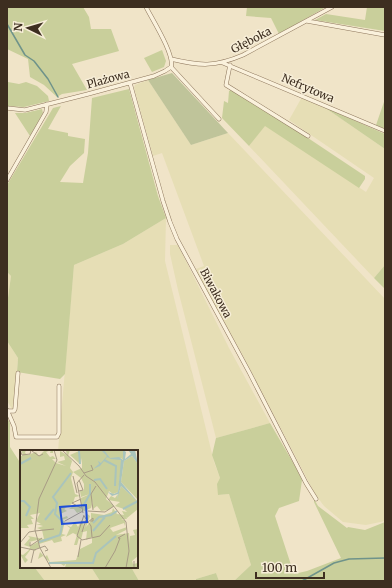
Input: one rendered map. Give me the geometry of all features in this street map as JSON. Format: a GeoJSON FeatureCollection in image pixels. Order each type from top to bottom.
{"type":"FeatureCollection","features":[{"type":"Feature","properties":{"kind":"street"},"geometry":{"type":"LineString","coordinates":[[146,7],[163,38],[171,59],[171,67],[219,119]]}},
{"type":"Feature","properties":{"kind":"street","name":"Głęboka"},"geometry":{"type":"LineString","coordinates":[[171,59],[200,65],[223,62],[243,55],[332,7]]}},
{"type":"Feature","properties":{"kind":"street"},"geometry":{"type":"LineString","coordinates":[[307,21],[385,35]]}},
{"type":"Feature","properties":{"kind":"street","name":"Nefrytowa"},"geometry":{"type":"LineString","coordinates":[[223,62],[385,131]]}},
{"type":"Feature","properties":{"kind":"street"},"geometry":{"type":"LineString","coordinates":[[230,65],[226,85],[308,136]]}},
{"type":"Feature","properties":{"kind":"street","name":"Plażowa"},"geometry":{"type":"LineString","coordinates":[[7,108],[23,110],[47,104],[130,83],[159,74],[171,67]]}},
{"type":"Feature","properties":{"kind":"street","name":"Biwakowa"},"geometry":{"type":"LineString","coordinates":[[130,83],[163,201],[174,233],[316,499]]}},
{"type":"Feature","properties":{"kind":"street"},"geometry":{"type":"LineString","coordinates":[[7,180],[46,112],[47,104]]}},
{"type":"Feature","properties":{"kind":"street"},"geometry":{"type":"LineString","coordinates":[[7,410],[14,411],[15,409],[18,373]]}},
{"type":"Feature","properties":{"kind":"street"},"geometry":{"type":"LineString","coordinates":[[7,410],[14,426],[16,437],[57,436],[59,433],[59,386]]}},
{"type":"Feature","properties":{"kind":"shaded area"},"geometry":{"type":"Polygon","coordinates":[[[148,80],[191,145],[228,133],[385,299],[385,521],[366,525],[343,522],[324,506],[315,494],[243,356],[198,276],[196,269],[204,266],[162,153],[153,156],[134,88],[135,85],[148,80]]]}},
{"type":"Feature","properties":{"kind":"shaded area"},"geometry":{"type":"Polygon","coordinates":[[[302,97],[324,107],[385,149],[385,265],[374,278],[249,146],[265,125],[366,192],[374,178],[289,120],[302,97]]]}},
{"type":"Feature","properties":{"kind":"shaded area"},"geometry":{"type":"Polygon","coordinates":[[[166,218],[165,261],[214,462],[220,478],[219,495],[229,494],[251,565],[234,581],[219,581],[216,573],[196,579],[196,581],[139,581],[132,568],[138,568],[138,450],[58,450],[74,265],[123,244],[166,218]]]}},
{"type":"Feature","properties":{"kind":"shaded area"},"geometry":{"type":"Polygon","coordinates":[[[170,245],[178,245],[229,348],[270,423],[216,438],[178,290],[170,254],[170,245]]]}},
{"type":"Feature","properties":{"kind":"shaded area"},"geometry":{"type":"Polygon","coordinates":[[[7,272],[11,276],[7,305],[7,272]]]}},
{"type":"Feature","properties":{"kind":"shaded area"},"geometry":{"type":"Polygon","coordinates":[[[7,341],[18,358],[13,410],[7,401],[7,341]]]}},
{"type":"Feature","properties":{"kind":"shaded area"},"geometry":{"type":"Polygon","coordinates":[[[35,568],[92,568],[100,581],[45,581],[35,568]]]}},
{"type":"Feature","properties":{"kind":"green space"},"geometry":{"type":"Polygon","coordinates":[[[7,7],[83,7],[89,17],[91,29],[111,29],[119,51],[72,64],[87,90],[62,94],[57,97],[44,85],[30,77],[28,59],[7,49],[7,7]]]}},
{"type":"Feature","properties":{"kind":"green space"},"geometry":{"type":"Polygon","coordinates":[[[247,7],[326,7],[279,34],[271,18],[246,16],[247,7]]]}},
{"type":"Feature","properties":{"kind":"green space"},"geometry":{"type":"Polygon","coordinates":[[[367,7],[385,7],[385,31],[315,20],[326,14],[365,20],[367,7]]]}},
{"type":"Feature","properties":{"kind":"green space"},"geometry":{"type":"Polygon","coordinates":[[[162,50],[166,61],[164,67],[152,72],[144,58],[162,50]]]}},
{"type":"Feature","properties":{"kind":"green space"},"geometry":{"type":"Polygon","coordinates":[[[172,73],[228,133],[191,145],[148,80],[172,73]]]}},
{"type":"Feature","properties":{"kind":"green space"},"geometry":{"type":"Polygon","coordinates":[[[7,78],[8,82],[19,84],[26,82],[37,86],[48,96],[49,101],[24,107],[7,106],[7,78]]]}},
{"type":"Feature","properties":{"kind":"green space"},"geometry":{"type":"Polygon","coordinates":[[[129,89],[158,196],[166,218],[123,244],[74,265],[65,374],[60,379],[17,372],[18,358],[7,341],[7,305],[11,276],[7,272],[7,185],[53,108],[61,106],[48,129],[68,133],[68,136],[85,139],[84,153],[70,166],[60,182],[83,183],[88,153],[92,98],[129,89]]]}},
{"type":"Feature","properties":{"kind":"green space"},"geometry":{"type":"Polygon","coordinates":[[[231,90],[287,124],[365,176],[365,179],[359,188],[265,126],[249,146],[222,118],[224,101],[228,103],[229,91],[231,90]]]}},
{"type":"Feature","properties":{"kind":"green space"},"geometry":{"type":"Polygon","coordinates":[[[385,99],[385,129],[376,125],[385,99]]]}},
{"type":"Feature","properties":{"kind":"green space"},"geometry":{"type":"Polygon","coordinates":[[[324,107],[385,134],[385,149],[324,107]]]}},
{"type":"Feature","properties":{"kind":"green space"},"geometry":{"type":"Polygon","coordinates":[[[42,109],[43,113],[30,136],[15,113],[25,113],[42,109]]]}},
{"type":"Feature","properties":{"kind":"green space"},"geometry":{"type":"Polygon","coordinates":[[[385,265],[385,289],[374,278],[385,265]]]}},
{"type":"Feature","properties":{"kind":"green space"},"geometry":{"type":"Polygon","coordinates":[[[7,418],[10,423],[10,447],[20,462],[20,568],[35,568],[45,581],[7,581],[7,418]]]}},
{"type":"Feature","properties":{"kind":"green space"},"geometry":{"type":"Polygon","coordinates":[[[270,423],[302,480],[299,501],[279,508],[275,516],[294,574],[307,571],[341,558],[314,502],[314,499],[318,506],[347,528],[365,530],[385,522],[385,581],[234,581],[251,565],[229,494],[218,495],[217,484],[220,478],[212,455],[216,438],[270,423]]]}},
{"type":"Feature","properties":{"kind":"green space"},"geometry":{"type":"Polygon","coordinates":[[[92,568],[132,568],[139,581],[100,581],[92,568]]]}},
{"type":"Feature","properties":{"kind":"green space"},"geometry":{"type":"Polygon","coordinates":[[[216,573],[219,581],[196,581],[196,579],[216,573]]]}},
{"type":"Feature","properties":{"kind":"waterway"},"geometry":{"type":"LineString","coordinates":[[7,24],[25,55],[34,61],[48,79],[58,97]]}},
{"type":"Feature","properties":{"kind":"waterway"},"geometry":{"type":"LineString","coordinates":[[302,581],[334,563],[349,559],[385,558]]}}]}
